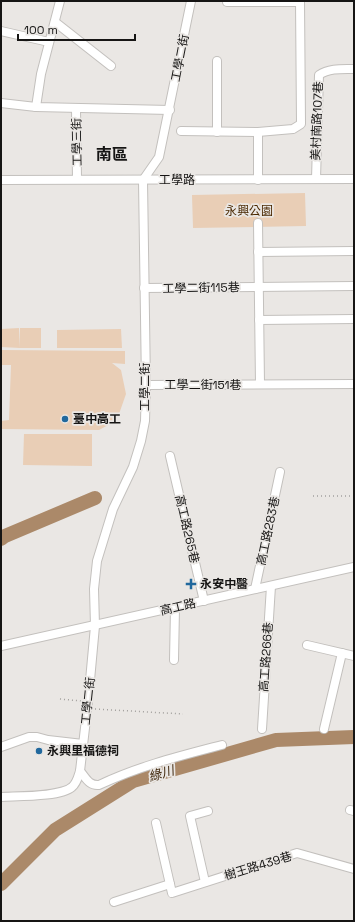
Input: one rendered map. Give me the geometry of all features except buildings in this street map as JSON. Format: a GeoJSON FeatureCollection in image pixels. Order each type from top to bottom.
{"type":"FeatureCollection","features":[{"type":"Feature","properties":{"kind":"street"},"geometry":{"type":"LineString","coordinates":[[36,107],[41,74],[60,1]]}},
{"type":"Feature","properties":{"kind":"street","name":"工學二街"},"geometry":{"type":"LineString","coordinates":[[80,771],[95,626],[94,588],[97,561],[113,509],[133,467],[145,421],[146,385],[143,180],[159,157],[170,110],[191,1]]}},
{"type":"Feature","properties":{"kind":"street"},"geometry":{"type":"LineString","coordinates":[[181,131],[258,132],[293,129],[301,124],[300,1],[227,2]]}},
{"type":"Feature","properties":{"kind":"street"},"geometry":{"type":"LineString","coordinates":[[55,22],[111,66]]}},
{"type":"Feature","properties":{"kind":"street"},"geometry":{"type":"LineString","coordinates":[[1,31],[49,42]]}},
{"type":"Feature","properties":{"kind":"street"},"geometry":{"type":"LineString","coordinates":[[217,61],[217,132]]}},
{"type":"Feature","properties":{"kind":"street","name":"美村南路107巷"},"geometry":{"type":"LineString","coordinates":[[316,179],[319,75],[332,70],[354,68]]}},
{"type":"Feature","properties":{"kind":"street","name":"工學三街"},"geometry":{"type":"LineString","coordinates":[[1,103],[76,109],[78,179]]}},
{"type":"Feature","properties":{"kind":"street"},"geometry":{"type":"LineString","coordinates":[[76,109],[170,110]]}},
{"type":"Feature","properties":{"kind":"street"},"geometry":{"type":"LineString","coordinates":[[258,132],[258,180]]}},
{"type":"Feature","properties":{"kind":"street","name":"工學路"},"geometry":{"type":"LineString","coordinates":[[1,180],[354,179]]}},
{"type":"Feature","properties":{"kind":"street"},"geometry":{"type":"LineString","coordinates":[[258,223],[260,384]]}},
{"type":"Feature","properties":{"kind":"street"},"geometry":{"type":"LineString","coordinates":[[258,252],[354,251]]}},
{"type":"Feature","properties":{"kind":"street","name":"工學二街115巷"},"geometry":{"type":"LineString","coordinates":[[144,288],[354,286]]}},
{"type":"Feature","properties":{"kind":"street"},"geometry":{"type":"LineString","coordinates":[[259,320],[354,319]]}},
{"type":"Feature","properties":{"kind":"street","name":"工學二街151巷"},"geometry":{"type":"LineString","coordinates":[[146,385],[354,384]]}},
{"type":"Feature","properties":{"kind":"street","name":"高工路265巷"},"geometry":{"type":"LineString","coordinates":[[170,456],[204,601]]}},
{"type":"Feature","properties":{"kind":"street","name":"高工路283巷"},"geometry":{"type":"LineString","coordinates":[[255,589],[280,472]]}},
{"type":"Feature","properties":{"kind":"street","name":"高工路"},"geometry":{"type":"LineString","coordinates":[[1,646],[354,567]]}},
{"type":"Feature","properties":{"kind":"street","name":"高工路266巷"},"geometry":{"type":"LineString","coordinates":[[262,729],[271,586]]}},
{"type":"Feature","properties":{"kind":"street"},"geometry":{"type":"LineString","coordinates":[[174,660],[175,608]]}},
{"type":"Feature","properties":{"kind":"street"},"geometry":{"type":"LineString","coordinates":[[307,645],[354,656]]}},
{"type":"Feature","properties":{"kind":"street"},"geometry":{"type":"LineString","coordinates":[[324,729],[342,653]]}},
{"type":"Feature","properties":{"kind":"street"},"geometry":{"type":"LineString","coordinates":[[1,748],[29,737],[83,744]]}},
{"type":"Feature","properties":{"kind":"street"},"geometry":{"type":"LineString","coordinates":[[80,771],[90,784],[99,785],[151,764],[222,744]]}},
{"type":"Feature","properties":{"kind":"street"},"geometry":{"type":"LineString","coordinates":[[1,797],[48,794],[66,791],[72,787],[77,780],[80,771]]}},
{"type":"Feature","properties":{"kind":"street"},"geometry":{"type":"LineString","coordinates":[[205,882],[190,816],[208,811]]}},
{"type":"Feature","properties":{"kind":"street"},"geometry":{"type":"LineString","coordinates":[[114,902],[170,884],[156,823]]}},
{"type":"Feature","properties":{"kind":"street","name":"樹王路439巷"},"geometry":{"type":"LineString","coordinates":[[170,884],[172,893],[297,853],[354,869]]}},
{"type":"Feature","properties":{"kind":"path"},"geometry":{"type":"LineString","coordinates":[[313,496],[354,496]]}},
{"type":"Feature","properties":{"kind":"path"},"geometry":{"type":"LineString","coordinates":[[60,698],[88,705],[183,714]]}},
{"type":"Feature","properties":{"kind":"green space","name":"永興公園"},"geometry":{"type":"Polygon","coordinates":[[[305,193],[306,226],[193,228],[192,195],[305,193]]]}},
{"type":"Feature","properties":{"kind":"green space"},"geometry":{"type":"Polygon","coordinates":[[[19,328],[20,348],[1,347],[1,329],[19,328]]]}},
{"type":"Feature","properties":{"kind":"green space"},"geometry":{"type":"Polygon","coordinates":[[[20,328],[41,328],[41,348],[20,348],[20,328]]]}},
{"type":"Feature","properties":{"kind":"green space"},"geometry":{"type":"Polygon","coordinates":[[[121,329],[122,348],[57,348],[57,330],[121,329]]]}},
{"type":"Feature","properties":{"kind":"green space"},"geometry":{"type":"Polygon","coordinates":[[[1,350],[125,351],[125,364],[112,363],[121,370],[126,394],[119,414],[112,423],[99,430],[1,429],[1,421],[9,420],[11,365],[1,365],[1,350]]]}},
{"type":"Feature","properties":{"kind":"green space"},"geometry":{"type":"Polygon","coordinates":[[[24,434],[92,434],[92,466],[23,465],[24,434]]]}},
{"type":"Feature","properties":{"kind":"waterway"},"geometry":{"type":"LineString","coordinates":[[1,539],[95,498]]}},
{"type":"Feature","properties":{"kind":"waterway","name":"綠川"},"geometry":{"type":"LineString","coordinates":[[1,884],[55,830],[133,781],[276,740],[354,737]]}},
{"type":"Feature","properties":{"kind":"place","name":"臺中高工"},"geometry":{"type":"Point","coordinates":[65,419]}},
{"type":"Feature","properties":{"kind":"place","name":"永安中醫"},"geometry":{"type":"Point","coordinates":[191,584]}},
{"type":"Feature","properties":{"kind":"place","name":"永興里福德祠"},"geometry":{"type":"Point","coordinates":[39,751]}},
{"type":"Feature","properties":{"kind":"district","name":"南區"},"geometry":{"type":"Point","coordinates":[112,154]}}]}
